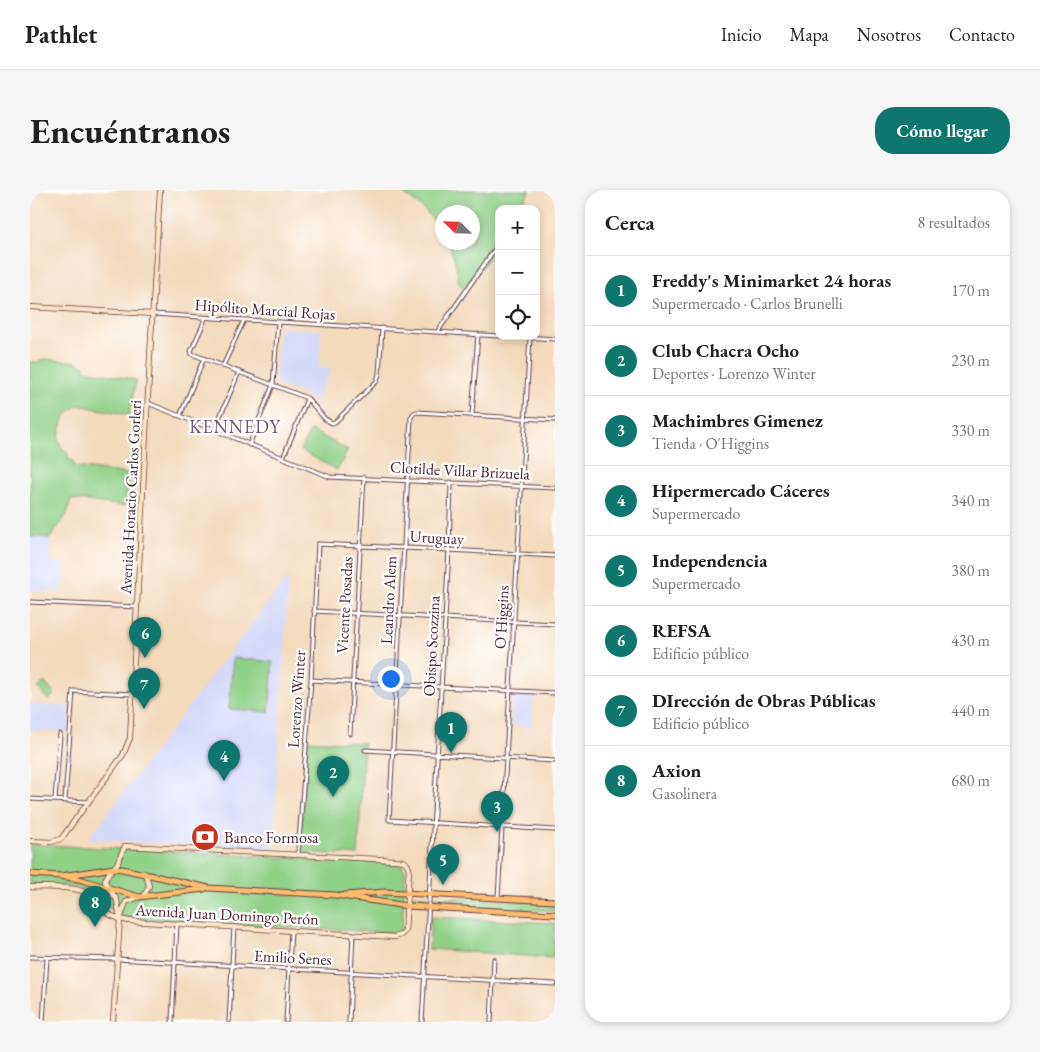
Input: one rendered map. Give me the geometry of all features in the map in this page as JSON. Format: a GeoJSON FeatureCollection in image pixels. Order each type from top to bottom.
{"type":"FeatureCollection","features":[{"type":"Feature","properties":{"kind":"main road","name":"Avenida Horacio Carlos Gorleri"},"geometry":{"type":"LineString","coordinates":[[30,841],[51,842],[61,839],[127,747],[130,738],[160,190]]}},
{"type":"Feature","properties":{"kind":"main road","name":"Hipólito Marcial Rojas"},"geometry":{"type":"LineString","coordinates":[[30,307],[153,314]]}},
{"type":"Feature","properties":{"kind":"main road"},"geometry":{"type":"LineString","coordinates":[[113,1022],[120,919],[117,900],[108,889],[106,877],[114,868],[125,846],[405,861],[409,869],[407,906]]}},
{"type":"Feature","properties":{"kind":"main road","name":"Avenida Juan Domingo Perón"},"geometry":{"type":"LineString","coordinates":[[60,876],[114,868],[209,888],[335,895],[407,906],[555,914]]}},
{"type":"Feature","properties":{"kind":"main road"},"geometry":{"type":"LineString","coordinates":[[120,919],[126,902],[141,896],[149,886],[144,873]]}},
{"type":"Feature","properties":{"kind":"main road","name":"Avenida Juan Domingo Perón"},"geometry":{"type":"LineString","coordinates":[[30,874],[79,879],[108,889],[141,896],[209,888]]}},
{"type":"Feature","properties":{"kind":"main road","name":"Avenida Juan Domingo Perón"},"geometry":{"type":"LineString","coordinates":[[30,887],[80,890],[106,914],[120,919],[395,937],[405,931],[407,906]]}},
{"type":"Feature","properties":{"kind":"main road","name":"Avenida Juan Domingo Perón"},"geometry":{"type":"LineString","coordinates":[[335,895],[385,892],[555,902]]}},
{"type":"Feature","properties":{"kind":"street"},"geometry":{"type":"LineString","coordinates":[[437,332],[495,249]]}},
{"type":"Feature","properties":{"kind":"street","name":"Hipólito Marcial Rojas"},"geometry":{"type":"LineString","coordinates":[[153,314],[495,336]]}},
{"type":"Feature","properties":{"kind":"street"},"geometry":{"type":"LineString","coordinates":[[205,318],[191,353],[307,398],[325,419],[332,423],[377,381],[382,328]]}},
{"type":"Feature","properties":{"kind":"street"},"geometry":{"type":"LineString","coordinates":[[223,366],[244,320]]}},
{"type":"Feature","properties":{"kind":"street"},"geometry":{"type":"LineString","coordinates":[[249,445],[273,385],[278,322]]}},
{"type":"Feature","properties":{"kind":"street"},"geometry":{"type":"LineString","coordinates":[[478,334],[472,415],[555,420]]}},
{"type":"Feature","properties":{"kind":"street"},"geometry":{"type":"LineString","coordinates":[[540,338],[555,339]]}},
{"type":"Feature","properties":{"kind":"street","name":"O'Higgins"},"geometry":{"type":"LineString","coordinates":[[498,898],[530,340]]}},
{"type":"Feature","properties":{"kind":"street"},"geometry":{"type":"LineString","coordinates":[[180,416],[204,358]]}},
{"type":"Feature","properties":{"kind":"street"},"geometry":{"type":"LineString","coordinates":[[214,431],[239,372]]}},
{"type":"Feature","properties":{"kind":"street"},"geometry":{"type":"LineString","coordinates":[[283,458],[307,398]]}},
{"type":"Feature","properties":{"kind":"street","name":"Clotilde Villar Brizuela"},"geometry":{"type":"LineString","coordinates":[[148,403],[330,477],[364,477],[555,488]]}},
{"type":"Feature","properties":{"kind":"street","name":"Leandro Alem"},"geometry":{"type":"LineString","coordinates":[[433,824],[390,820],[412,416],[414,413],[472,415]]}},
{"type":"Feature","properties":{"kind":"street","name":"Vicente Posadas"},"geometry":{"type":"LineString","coordinates":[[350,734],[364,477]]}},
{"type":"Feature","properties":{"kind":"street","name":"Obispo Scozzina"},"geometry":{"type":"LineString","coordinates":[[422,1022],[449,550],[451,482]]}},
{"type":"Feature","properties":{"kind":"street","name":"Uruguay"},"geometry":{"type":"LineString","coordinates":[[318,544],[555,556]]}},
{"type":"Feature","properties":{"kind":"street","name":"Lorenzo Winter"},"geometry":{"type":"LineString","coordinates":[[298,855],[311,680],[318,544]]}},
{"type":"Feature","properties":{"kind":"street"},"geometry":{"type":"LineString","coordinates":[[30,602],[137,607]]}},
{"type":"Feature","properties":{"kind":"street"},"geometry":{"type":"LineString","coordinates":[[314,611],[555,624]]}},
{"type":"Feature","properties":{"kind":"street"},"geometry":{"type":"LineString","coordinates":[[311,680],[555,693]]}},
{"type":"Feature","properties":{"kind":"street"},"geometry":{"type":"LineString","coordinates":[[65,801],[73,692],[132,694]]}},
{"type":"Feature","properties":{"kind":"street"},"geometry":{"type":"LineString","coordinates":[[55,800],[60,734]]}},
{"type":"Feature","properties":{"kind":"street"},"geometry":{"type":"LineString","coordinates":[[366,750],[555,761]]}},
{"type":"Feature","properties":{"kind":"street"},"geometry":{"type":"LineString","coordinates":[[30,799],[89,802]]}},
{"type":"Feature","properties":{"kind":"street"},"geometry":{"type":"LineString","coordinates":[[433,824],[555,830]]}},
{"type":"Feature","properties":{"kind":"street"},"geometry":{"type":"LineString","coordinates":[[172,1022],[177,923]]}},
{"type":"Feature","properties":{"kind":"street"},"geometry":{"type":"LineString","coordinates":[[229,1022],[234,927]]}},
{"type":"Feature","properties":{"kind":"street"},"geometry":{"type":"LineString","coordinates":[[286,1022],[291,930]]}},
{"type":"Feature","properties":{"kind":"street"},"geometry":{"type":"LineString","coordinates":[[349,1022],[353,934]]}},
{"type":"Feature","properties":{"kind":"street","name":"Emilio Senes"},"geometry":{"type":"LineString","coordinates":[[30,956],[555,984]]}},
{"type":"Feature","properties":{"kind":"street"},"geometry":{"type":"LineString","coordinates":[[43,1022],[47,958]]}},
{"type":"Feature","properties":{"kind":"street"},"geometry":{"type":"LineString","coordinates":[[491,1022],[494,959]]}},
{"type":"Feature","properties":{"kind":"shaded area"},"geometry":{"type":"Polygon","coordinates":[[[279,328],[321,330],[319,367],[331,369],[315,403],[306,395],[275,383],[279,328]]]}},
{"type":"Feature","properties":{"kind":"shaded area"},"geometry":{"type":"Polygon","coordinates":[[[30,536],[50,538],[49,561],[64,563],[62,592],[30,590],[30,536]]]}},
{"type":"Feature","properties":{"kind":"shaded area"},"geometry":{"type":"Polygon","coordinates":[[[287,577],[273,850],[88,839],[287,577]]]}},
{"type":"Feature","properties":{"kind":"shaded area"},"geometry":{"type":"Polygon","coordinates":[[[513,694],[534,696],[532,727],[511,725],[513,694]]]}},
{"type":"Feature","properties":{"kind":"shaded area"},"geometry":{"type":"Polygon","coordinates":[[[30,704],[69,706],[69,732],[30,730],[30,704]]]}},
{"type":"Feature","properties":{"kind":"green space"},"geometry":{"type":"Polygon","coordinates":[[[399,190],[530,190],[522,205],[495,205],[495,249],[466,291],[459,284],[451,250],[480,250],[480,205],[435,205],[435,223],[423,208],[399,190]]]}},
{"type":"Feature","properties":{"kind":"green space"},"geometry":{"type":"Polygon","coordinates":[[[45,359],[76,362],[85,366],[85,370],[136,380],[129,415],[78,405],[65,416],[58,437],[61,447],[67,452],[69,460],[73,461],[75,467],[129,474],[125,506],[71,499],[67,514],[50,538],[30,536],[30,362],[38,362],[45,359]]]}},
{"type":"Feature","properties":{"kind":"green space"},"geometry":{"type":"Polygon","coordinates":[[[311,430],[348,450],[337,470],[300,450],[311,430]]]}},
{"type":"Feature","properties":{"kind":"green space"},"geometry":{"type":"Polygon","coordinates":[[[233,658],[273,662],[269,712],[229,709],[233,658]]]}},
{"type":"Feature","properties":{"kind":"green space"},"geometry":{"type":"Polygon","coordinates":[[[44,682],[55,694],[48,700],[38,688],[44,682]]]}},
{"type":"Feature","properties":{"kind":"green space"},"geometry":{"type":"Polygon","coordinates":[[[307,740],[364,743],[358,855],[300,852],[307,740]]]}},
{"type":"Feature","properties":{"kind":"green space"},"geometry":{"type":"Polygon","coordinates":[[[30,844],[402,865],[405,871],[402,929],[399,933],[124,918],[79,887],[30,884],[30,844]]]}},
{"type":"Feature","properties":{"kind":"green space"},"geometry":{"type":"Polygon","coordinates":[[[409,896],[425,896],[426,902],[424,904],[411,903],[408,901],[409,896]]]}},
{"type":"Feature","properties":{"kind":"green space"},"geometry":{"type":"Polygon","coordinates":[[[436,897],[555,903],[555,911],[435,904],[432,899],[436,897]]]}},
{"type":"Feature","properties":{"kind":"green space"},"geometry":{"type":"Polygon","coordinates":[[[431,917],[555,923],[553,958],[429,949],[431,917]]]}},
{"type":"Feature","properties":{"kind":"place","name":"REFSA"},"geometry":{"type":"Point","coordinates":[145,658]}},
{"type":"Feature","properties":{"kind":"place","name":"DIrección de Obras Públicas"},"geometry":{"type":"Point","coordinates":[144,709]}},
{"type":"Feature","properties":{"kind":"place","name":"Freddy's Minimarket 24 horas"},"geometry":{"type":"Point","coordinates":[451,753]}},
{"type":"Feature","properties":{"kind":"place","name":"Hipermercado Cáceres"},"geometry":{"type":"Point","coordinates":[224,781]}},
{"type":"Feature","properties":{"kind":"place","name":"Club Chacra Ocho"},"geometry":{"type":"Point","coordinates":[333,797]}},
{"type":"Feature","properties":{"kind":"place","name":"Machimbres Gimenez"},"geometry":{"type":"Point","coordinates":[497,832]}},
{"type":"Feature","properties":{"kind":"place","name":"Banco Formosa"},"geometry":{"type":"Point","coordinates":[205,837]}},
{"type":"Feature","properties":{"kind":"place","name":"Independencia"},"geometry":{"type":"Point","coordinates":[443,885]}},
{"type":"Feature","properties":{"kind":"place","name":"Axion"},"geometry":{"type":"Point","coordinates":[95,927]}},
{"type":"Feature","properties":{"kind":"district","name":"KENNEDY"},"geometry":{"type":"Point","coordinates":[235,427]}}]}
